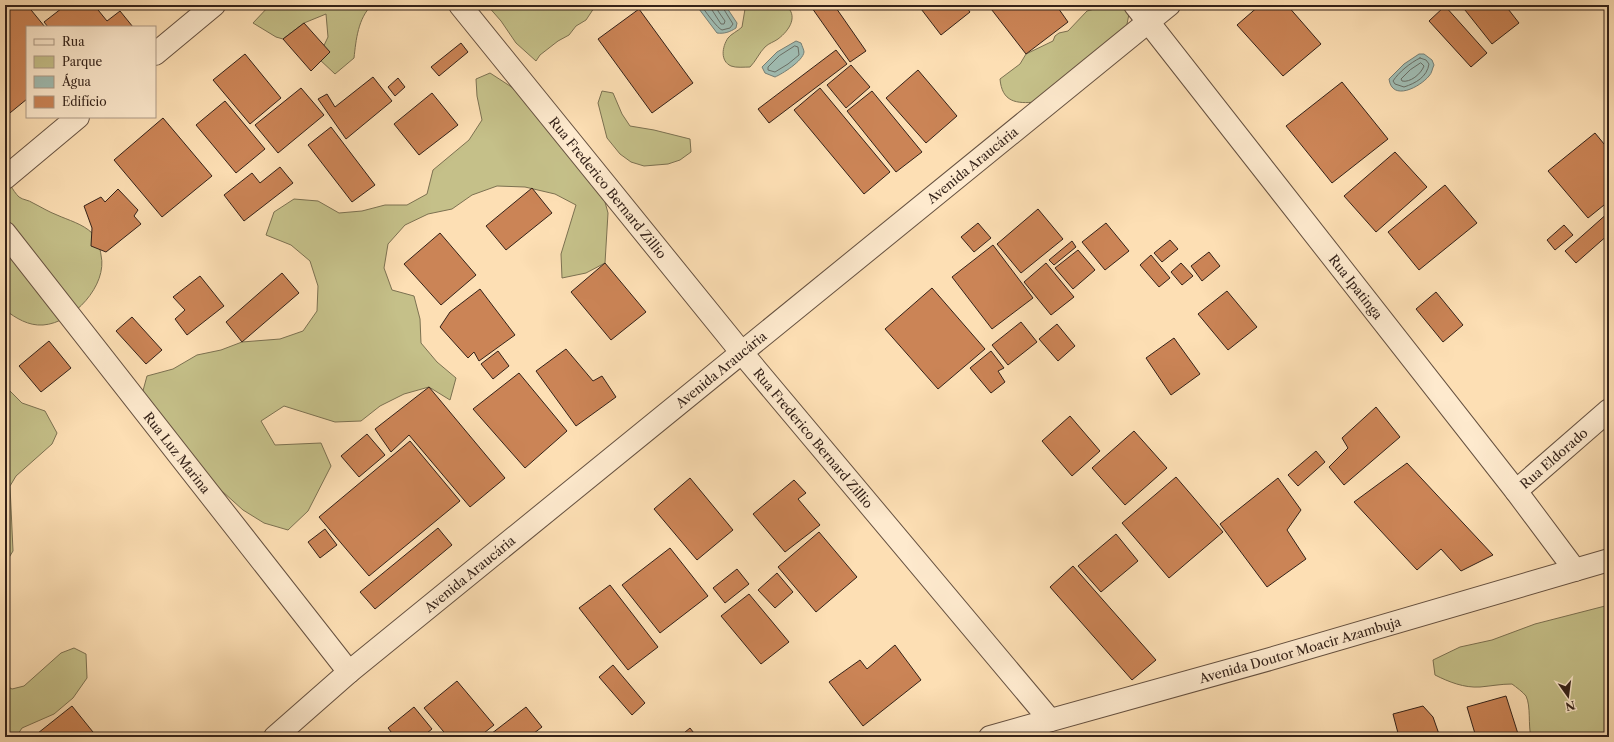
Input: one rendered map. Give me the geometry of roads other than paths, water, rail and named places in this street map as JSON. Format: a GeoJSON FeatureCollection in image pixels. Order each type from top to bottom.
{"type":"FeatureCollection","features":[{"type":"Feature","properties":{"kind":"street"},"geometry":{"type":"LineString","coordinates":[[156,53],[214,5]]}},
{"type":"Feature","properties":{"kind":"street","name":"Rua Frederico Bernard Zillio"},"geometry":{"type":"LineString","coordinates":[[460,5],[742,353],[1050,720]]}},
{"type":"Feature","properties":{"kind":"street","name":"Rua Ipatinga"},"geometry":{"type":"LineString","coordinates":[[1135,5],[1516,491],[1575,570]]}},
{"type":"Feature","properties":{"kind":"street","name":"Avenida Araucária"},"geometry":{"type":"LineString","coordinates":[[275,737],[349,672],[1169,5]]}},
{"type":"Feature","properties":{"kind":"street"},"geometry":{"type":"LineString","coordinates":[[5,178],[77,118]]}},
{"type":"Feature","properties":{"kind":"street","name":"Rua Luz Marina"},"geometry":{"type":"LineString","coordinates":[[5,233],[349,672]]}},
{"type":"Feature","properties":{"kind":"street","name":"Rua Eldorado"},"geometry":{"type":"LineString","coordinates":[[1516,491],[1609,410]]}},
{"type":"Feature","properties":{"kind":"street","name":"Avenida Doutor Moacir Azambuja"},"geometry":{"type":"LineString","coordinates":[[990,737],[1270,659],[1609,560]]}},
{"type":"Feature","properties":{"kind":"water"},"geometry":{"type":"Polygon","coordinates":[[[696,5],[725,5],[737,23],[736,28],[731,31],[717,33],[696,5]]]}},
{"type":"Feature","properties":{"kind":"water"},"geometry":{"type":"Polygon","coordinates":[[[796,41],[801,43],[804,51],[803,56],[787,70],[775,77],[765,73],[762,67],[777,52],[796,41]]]}},
{"type":"Feature","properties":{"kind":"water"},"geometry":{"type":"Polygon","coordinates":[[[1419,54],[1424,54],[1432,60],[1434,65],[1430,75],[1413,88],[1401,91],[1395,90],[1391,86],[1389,79],[1404,64],[1419,54]]]}}]}
